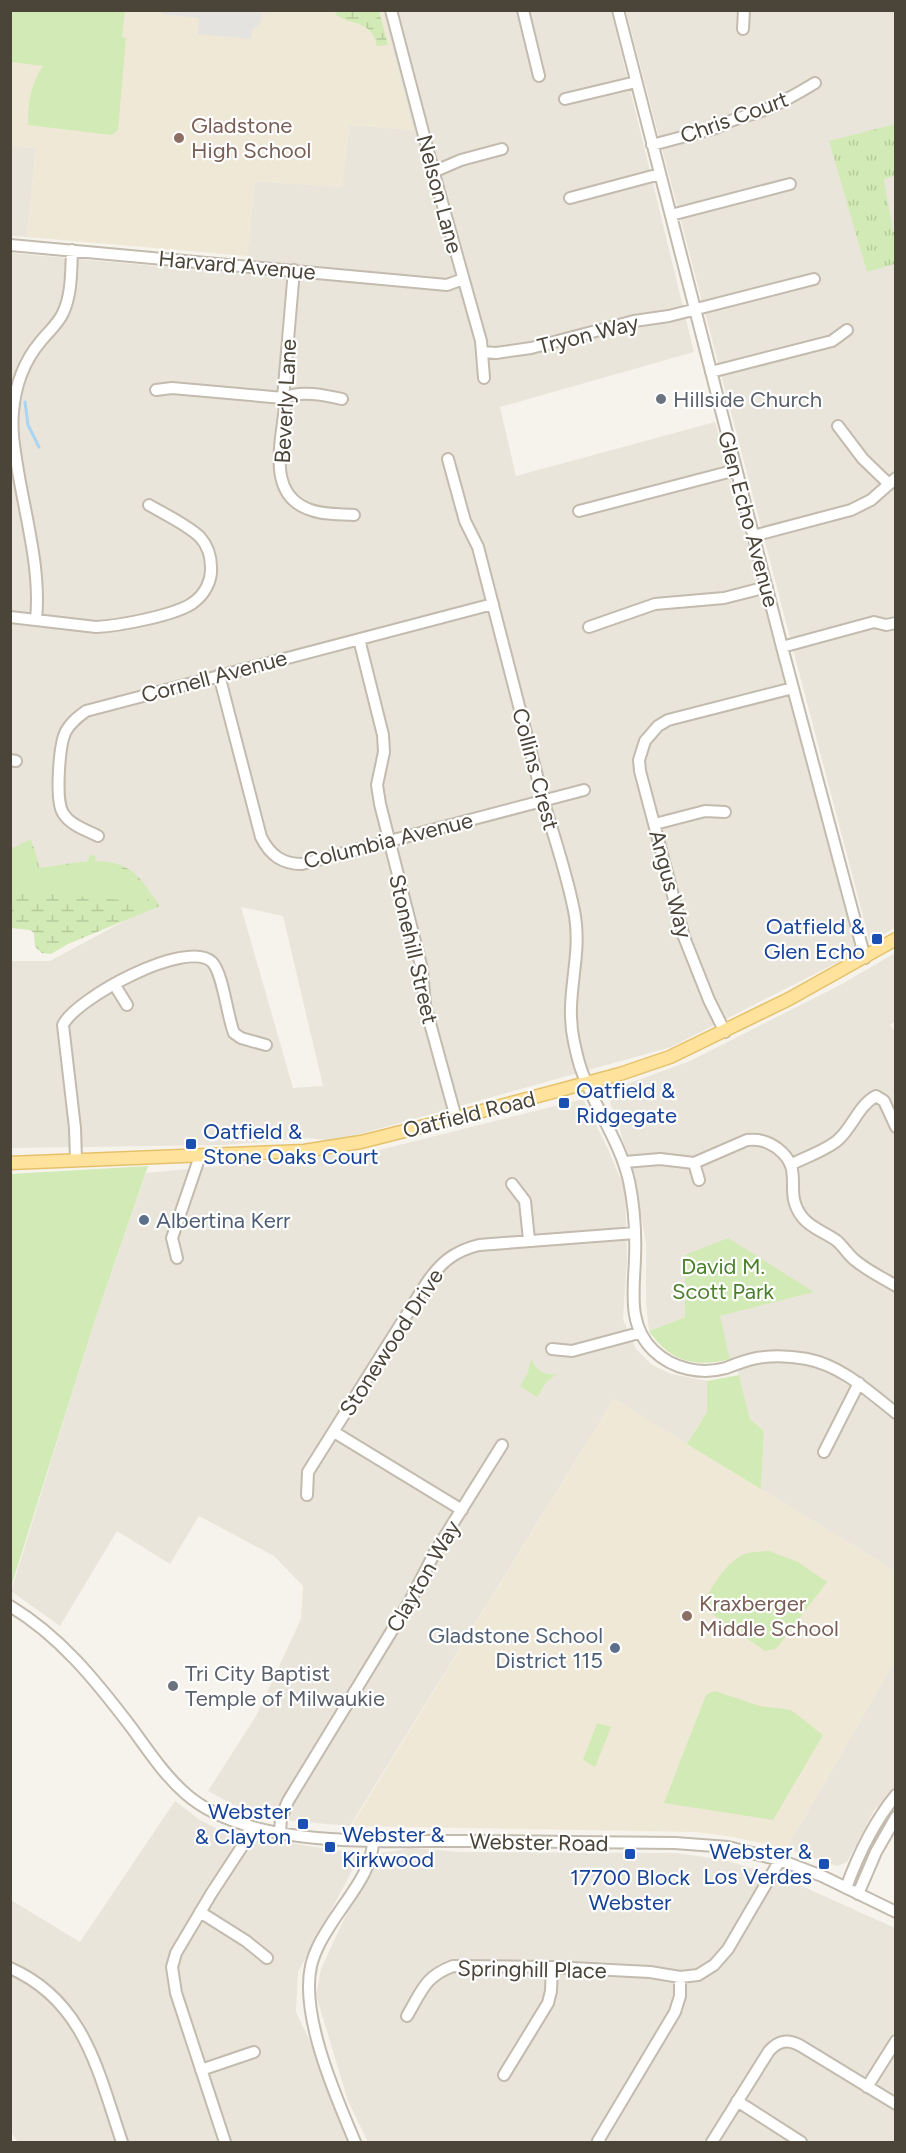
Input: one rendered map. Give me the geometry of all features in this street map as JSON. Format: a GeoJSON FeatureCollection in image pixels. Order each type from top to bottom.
{"type":"FeatureCollection","features":[{"type":"Feature","properties":{"kind":"main road","name":"Oatfield Road"},"geometry":{"type":"LineString","coordinates":[[10,1163],[320,1149],[361,1142],[456,1118],[650,1065],[725,1032],[824,981],[896,939]]}},
{"type":"Feature","properties":{"kind":"street","name":"Nelson Lane"},"geometry":{"type":"LineString","coordinates":[[392,10],[433,172],[481,341],[484,378]]}},
{"type":"Feature","properties":{"kind":"street"},"geometry":{"type":"LineString","coordinates":[[523,10],[539,76]]}},
{"type":"Feature","properties":{"kind":"street","name":"Glen Echo Avenue"},"geometry":{"type":"LineString","coordinates":[[618,10],[766,588],[865,958]]}},
{"type":"Feature","properties":{"kind":"street"},"geometry":{"type":"LineString","coordinates":[[743,29],[744,10]]}},
{"type":"Feature","properties":{"kind":"street"},"geometry":{"type":"LineString","coordinates":[[565,99],[636,82]]}},
{"type":"Feature","properties":{"kind":"street","name":"Chris Court"},"geometry":{"type":"LineString","coordinates":[[652,145],[716,128],[723,123],[746,117],[787,99],[815,83]]}},
{"type":"Feature","properties":{"kind":"street"},"geometry":{"type":"LineString","coordinates":[[433,172],[461,160],[502,149]]}},
{"type":"Feature","properties":{"kind":"street"},"geometry":{"type":"LineString","coordinates":[[570,198],[660,174]]}},
{"type":"Feature","properties":{"kind":"street"},"geometry":{"type":"LineString","coordinates":[[671,215],[790,184]]}},
{"type":"Feature","properties":{"kind":"street","name":"Harvard Avenue"},"geometry":{"type":"LineString","coordinates":[[10,245],[447,285],[463,279]]}},
{"type":"Feature","properties":{"kind":"street"},"geometry":{"type":"LineString","coordinates":[[36,620],[37,584],[14,450],[12,414],[17,389],[26,365],[40,342],[59,321],[66,307],[72,250]]}},
{"type":"Feature","properties":{"kind":"street","name":"Beverly Lane"},"geometry":{"type":"LineString","coordinates":[[294,270],[279,468],[282,485],[285,493],[307,509],[316,512],[354,515]]}},
{"type":"Feature","properties":{"kind":"street","name":"Tryon Way"},"geometry":{"type":"LineString","coordinates":[[482,352],[509,352],[634,321],[694,310],[814,279]]}},
{"type":"Feature","properties":{"kind":"street"},"geometry":{"type":"LineString","coordinates":[[711,372],[832,341],[847,330]]}},
{"type":"Feature","properties":{"kind":"street"},"geometry":{"type":"LineString","coordinates":[[156,390],[172,388],[283,398],[294,393],[342,399]]}},
{"type":"Feature","properties":{"kind":"street"},"geometry":{"type":"LineString","coordinates":[[753,536],[851,510],[871,500],[892,481],[862,459],[838,426]]}},
{"type":"Feature","properties":{"kind":"street","name":"Collins Crest"},"geometry":{"type":"LineString","coordinates":[[448,459],[465,521],[478,547],[575,918],[578,948],[571,992],[570,1017],[581,1070],[625,1162],[635,1233],[633,1293],[639,1333]]}},
{"type":"Feature","properties":{"kind":"street"},"geometry":{"type":"LineString","coordinates":[[579,511],[736,470]]}},
{"type":"Feature","properties":{"kind":"street"},"geometry":{"type":"LineString","coordinates":[[10,617],[107,627],[186,607],[200,597],[209,582],[211,560],[201,539],[192,530],[149,505]]}},
{"type":"Feature","properties":{"kind":"street"},"geometry":{"type":"LineString","coordinates":[[589,627],[655,604],[724,598],[766,588]]}},
{"type":"Feature","properties":{"kind":"street","name":"Cornell Avenue"},"geometry":{"type":"LineString","coordinates":[[98,836],[71,823],[62,813],[58,799],[65,733],[86,711],[493,604]]}},
{"type":"Feature","properties":{"kind":"street"},"geometry":{"type":"LineString","coordinates":[[782,647],[874,622],[886,625],[896,623]]}},
{"type":"Feature","properties":{"kind":"street","name":"Stonehill Street"},"geometry":{"type":"LineString","coordinates":[[358,639],[383,735],[384,752],[377,785],[380,804],[422,969],[425,1005],[456,1118]]}},
{"type":"Feature","properties":{"kind":"street","name":"Columbia Avenue"},"geometry":{"type":"LineString","coordinates":[[219,675],[261,837],[271,853],[286,862],[302,864],[584,790]]}},
{"type":"Feature","properties":{"kind":"street","name":"Angus Way"},"geometry":{"type":"LineString","coordinates":[[725,1032],[684,936],[640,771],[639,759],[650,733],[668,720],[793,688]]}},
{"type":"Feature","properties":{"kind":"street"},"geometry":{"type":"LineString","coordinates":[[655,824],[705,811],[725,812]]}},
{"type":"Feature","properties":{"kind":"street"},"geometry":{"type":"LineString","coordinates":[[76,1160],[75,1128],[63,1025],[79,1005],[141,970],[194,956],[206,958],[218,969],[234,1033],[241,1038],[266,1045]]}},
{"type":"Feature","properties":{"kind":"street"},"geometry":{"type":"LineString","coordinates":[[114,984],[127,1005]]}},
{"type":"Feature","properties":{"kind":"street"},"geometry":{"type":"LineString","coordinates":[[792,1164],[837,1142],[847,1132],[867,1101],[876,1096],[884,1101],[896,1127]]}},
{"type":"Feature","properties":{"kind":"street"},"geometry":{"type":"LineString","coordinates":[[625,1162],[660,1158],[694,1163],[735,1144],[756,1139],[769,1143],[792,1164],[793,1199],[803,1219],[837,1242],[855,1261],[896,1286]]}},
{"type":"Feature","properties":{"kind":"street"},"geometry":{"type":"LineString","coordinates":[[177,1258],[172,1238],[200,1156]]}},
{"type":"Feature","properties":{"kind":"street"},"geometry":{"type":"LineString","coordinates":[[694,1163],[699,1180]]}},
{"type":"Feature","properties":{"kind":"street"},"geometry":{"type":"LineString","coordinates":[[512,1184],[525,1201],[529,1240]]}},
{"type":"Feature","properties":{"kind":"street","name":"Stonewood Drive"},"geometry":{"type":"LineString","coordinates":[[462,1510],[334,1432],[426,1284],[444,1261],[462,1250],[479,1245],[635,1233]]}},
{"type":"Feature","properties":{"kind":"street"},"geometry":{"type":"LineString","coordinates":[[552,1349],[572,1351],[639,1333],[658,1355],[687,1369],[717,1370],[758,1358],[792,1357],[826,1365],[859,1383],[896,1413]]}},
{"type":"Feature","properties":{"kind":"street"},"geometry":{"type":"LineString","coordinates":[[824,1452],[859,1383]]}},
{"type":"Feature","properties":{"kind":"street"},"geometry":{"type":"LineString","coordinates":[[307,1495],[308,1472],[334,1432]]}},
{"type":"Feature","properties":{"kind":"street","name":"Clayton Way"},"geometry":{"type":"LineString","coordinates":[[280,1833],[281,1818],[288,1801],[405,1608],[435,1552],[502,1445]]}},
{"type":"Feature","properties":{"kind":"street","name":"Webster Road"},"geometry":{"type":"LineString","coordinates":[[10,1606],[40,1626],[75,1659],[98,1684],[180,1788],[213,1813],[250,1827],[280,1833],[373,1840],[675,1843],[728,1847],[780,1860],[896,1912]]}},
{"type":"Feature","properties":{"kind":"street"},"geometry":{"type":"LineString","coordinates":[[846,1888],[863,1846],[877,1821],[896,1795]]}},
{"type":"Feature","properties":{"kind":"street"},"geometry":{"type":"LineString","coordinates":[[858,1894],[876,1852],[896,1817]]}},
{"type":"Feature","properties":{"kind":"street"},"geometry":{"type":"LineString","coordinates":[[225,2142],[176,1993],[172,1967],[176,1953],[243,1845],[250,1827]]}},
{"type":"Feature","properties":{"kind":"street"},"geometry":{"type":"LineString","coordinates":[[356,2142],[339,2104],[316,2033],[309,1991],[311,1967],[324,1935],[368,1866],[373,1851],[373,1840]]}},
{"type":"Feature","properties":{"kind":"street"},"geometry":{"type":"LineString","coordinates":[[600,2142],[598,2141],[675,2012],[680,1996],[680,1977],[698,1974],[721,1958],[780,1860]]}},
{"type":"Feature","properties":{"kind":"street"},"geometry":{"type":"LineString","coordinates":[[200,1912],[246,1941],[267,1958]]}},
{"type":"Feature","properties":{"kind":"street","name":"Springhill Place"},"geometry":{"type":"LineString","coordinates":[[406,2016],[430,1978],[438,1971],[453,1966],[552,1967],[650,1972],[680,1977]]}},
{"type":"Feature","properties":{"kind":"street"},"geometry":{"type":"LineString","coordinates":[[504,2075],[548,2003],[552,1967]]}},
{"type":"Feature","properties":{"kind":"street"},"geometry":{"type":"LineString","coordinates":[[10,1968],[31,1979],[56,1998],[71,2015],[83,2034],[94,2059],[122,2142]]}},
{"type":"Feature","properties":{"kind":"street"},"geometry":{"type":"LineString","coordinates":[[712,2142],[769,2051],[781,2042],[789,2041],[801,2046],[896,2104]]}},
{"type":"Feature","properties":{"kind":"street"},"geometry":{"type":"LineString","coordinates":[[867,2087],[896,2041]]}},
{"type":"Feature","properties":{"kind":"street"},"geometry":{"type":"LineString","coordinates":[[201,2070],[254,2052]]}},
{"type":"Feature","properties":{"kind":"street"},"geometry":{"type":"LineString","coordinates":[[737,2101],[801,2142]]}},
{"type":"Feature","properties":{"kind":"shaded area"},"geometry":{"type":"Polygon","coordinates":[[[162,10],[269,11],[269,13],[262,12],[261,22],[252,31],[251,39],[198,34],[199,18],[162,14],[162,10]]]}},
{"type":"Feature","properties":{"kind":"shaded area","name":"Gladstone High School"},"geometry":{"type":"Polygon","coordinates":[[[10,11],[382,11],[413,130],[349,125],[342,187],[255,181],[247,256],[27,237],[36,148],[11,145],[10,11]]]}},
{"type":"Feature","properties":{"kind":"shaded area"},"geometry":{"type":"Polygon","coordinates":[[[382,11],[611,11],[694,352],[500,407],[516,476],[715,422],[844,897],[856,953],[671,1047],[335,1141],[308,1138],[224,1145],[11,1148],[11,961],[50,961],[130,918],[88,861],[38,868],[30,841],[11,850],[11,253],[245,274],[255,181],[342,187],[349,125],[413,130],[382,11]],[[241,907],[293,1088],[323,1086],[283,916],[241,907]]]}},
{"type":"Feature","properties":{"kind":"shaded area"},"geometry":{"type":"Polygon","coordinates":[[[626,11],[895,11],[896,927],[870,943],[626,11]]]}},
{"type":"Feature","properties":{"kind":"shaded area"},"geometry":{"type":"Polygon","coordinates":[[[11,145],[36,148],[27,237],[11,236],[11,145]]]}},
{"type":"Feature","properties":{"kind":"shaded area"},"geometry":{"type":"Polygon","coordinates":[[[895,953],[895,1021],[890,1025],[896,1033],[895,1571],[761,1489],[764,1431],[750,1419],[739,1375],[730,1359],[719,1316],[813,1292],[685,1255],[685,1317],[649,1331],[646,1303],[646,1244],[636,1184],[610,1103],[616,1088],[690,1061],[842,984],[895,953]]]}},
{"type":"Feature","properties":{"kind":"shaded area"},"geometry":{"type":"Polygon","coordinates":[[[583,1099],[625,1189],[627,1261],[623,1319],[636,1349],[652,1365],[671,1374],[708,1381],[707,1412],[687,1444],[614,1399],[350,1826],[292,1821],[234,1805],[208,1791],[256,1716],[301,1619],[303,1586],[274,1556],[199,1516],[170,1564],[117,1531],[60,1626],[11,1591],[94,1323],[146,1173],[375,1151],[583,1099]]]}},
{"type":"Feature","properties":{"kind":"shaded area","name":"Kraxberger Middle School"},"geometry":{"type":"Polygon","coordinates":[[[614,1399],[895,1571],[895,1661],[786,1849],[734,1837],[695,1832],[351,1826],[614,1399]]]}},
{"type":"Feature","properties":{"kind":"shaded area"},"geometry":{"type":"Polygon","coordinates":[[[895,1661],[895,1819],[876,1807],[847,1862],[837,1866],[786,1849],[895,1661]]]}},
{"type":"Feature","properties":{"kind":"shaded area"},"geometry":{"type":"Polygon","coordinates":[[[175,1801],[200,1820],[225,1833],[361,1854],[298,1972],[296,2012],[358,2142],[18,2142],[11,2132],[11,1900],[80,1942],[175,1801]]]}},
{"type":"Feature","properties":{"kind":"shaded area"},"geometry":{"type":"Polygon","coordinates":[[[410,1848],[461,1852],[676,1853],[725,1860],[784,1878],[895,1928],[895,2142],[368,2142],[348,2101],[316,1995],[321,1969],[345,1917],[381,1853],[410,1848]]]}},
{"type":"Feature","properties":{"kind":"green space"},"geometry":{"type":"Polygon","coordinates":[[[11,10],[125,11],[122,37],[126,38],[118,130],[112,135],[28,125],[31,94],[35,80],[43,66],[11,62],[11,10]]]}},
{"type":"Feature","properties":{"kind":"green space"},"geometry":{"type":"Polygon","coordinates":[[[338,11],[379,11],[388,45],[377,46],[370,31],[360,24],[341,18],[335,14],[338,11]]]}},
{"type":"Feature","properties":{"kind":"green space"},"geometry":{"type":"Polygon","coordinates":[[[895,124],[895,175],[884,180],[893,232],[895,232],[895,264],[867,272],[829,141],[895,124]]]}},
{"type":"Feature","properties":{"kind":"green space"},"geometry":{"type":"Polygon","coordinates":[[[31,839],[40,868],[88,861],[123,866],[137,876],[160,906],[68,944],[51,954],[42,953],[35,947],[34,933],[30,930],[11,928],[11,849],[31,839]]]}},
{"type":"Feature","properties":{"kind":"green space"},"geometry":{"type":"Polygon","coordinates":[[[30,841],[38,868],[78,864],[88,861],[90,855],[96,856],[95,861],[132,872],[148,892],[147,902],[11,891],[11,850],[30,841]]]}},
{"type":"Feature","properties":{"kind":"green space"},"geometry":{"type":"Polygon","coordinates":[[[148,1166],[94,1323],[11,1587],[11,1174],[148,1166]]]}},
{"type":"Feature","properties":{"kind":"green space","name":"David M. Scott Park"},"geometry":{"type":"Polygon","coordinates":[[[728,1238],[814,1292],[720,1316],[730,1359],[706,1363],[675,1356],[666,1350],[649,1331],[685,1317],[685,1255],[728,1238]]]}},
{"type":"Feature","properties":{"kind":"green space"},"geometry":{"type":"Polygon","coordinates":[[[531,1358],[541,1371],[557,1374],[547,1381],[537,1397],[520,1386],[528,1372],[531,1358]]]}},
{"type":"Feature","properties":{"kind":"green space"},"geometry":{"type":"Polygon","coordinates":[[[739,1375],[750,1419],[764,1431],[761,1489],[687,1444],[707,1412],[707,1381],[739,1375]]]}},
{"type":"Feature","properties":{"kind":"green space"},"geometry":{"type":"Polygon","coordinates":[[[769,1551],[798,1562],[827,1582],[779,1645],[775,1649],[765,1651],[701,1606],[719,1577],[731,1563],[748,1553],[769,1551]]]}},
{"type":"Feature","properties":{"kind":"green space"},"geometry":{"type":"Polygon","coordinates":[[[715,1691],[760,1706],[791,1710],[823,1735],[773,1820],[664,1803],[706,1695],[715,1691]]]}},
{"type":"Feature","properties":{"kind":"green space"},"geometry":{"type":"Polygon","coordinates":[[[597,1723],[611,1727],[595,1767],[583,1760],[597,1723]]]}},
{"type":"Feature","properties":{"kind":"waterway"},"geometry":{"type":"LineString","coordinates":[[25,402],[28,425],[39,447]]}},
{"type":"Feature","properties":{"kind":"place","name":"Gladstone High School"},"geometry":{"type":"Point","coordinates":[179,138]}},
{"type":"Feature","properties":{"kind":"place","name":"Hillside Church"},"geometry":{"type":"Point","coordinates":[661,399]}},
{"type":"Feature","properties":{"kind":"place","name":"Oatfield & Glen Echo"},"geometry":{"type":"Point","coordinates":[877,939]}},
{"type":"Feature","properties":{"kind":"place","name":"Oatfield & Ridgegate"},"geometry":{"type":"Point","coordinates":[564,1103]}},
{"type":"Feature","properties":{"kind":"place","name":"Oatfield & Stone Oaks Court"},"geometry":{"type":"Point","coordinates":[191,1144]}},
{"type":"Feature","properties":{"kind":"place","name":"Albertina Kerr"},"geometry":{"type":"Point","coordinates":[144,1220]}},
{"type":"Feature","properties":{"kind":"place","name":"Kraxberger Middle School"},"geometry":{"type":"Point","coordinates":[687,1616]}},
{"type":"Feature","properties":{"kind":"place","name":"Gladstone School District 115"},"geometry":{"type":"Point","coordinates":[615,1648]}},
{"type":"Feature","properties":{"kind":"place","name":"Tri City Baptist Temple of Milwaukie"},"geometry":{"type":"Point","coordinates":[173,1686]}},
{"type":"Feature","properties":{"kind":"place","name":"Webster & Clayton"},"geometry":{"type":"Point","coordinates":[303,1824]}},
{"type":"Feature","properties":{"kind":"place","name":"Webster & Kirkwood"},"geometry":{"type":"Point","coordinates":[330,1847]}},
{"type":"Feature","properties":{"kind":"place","name":"17700 Block Webster"},"geometry":{"type":"Point","coordinates":[630,1854]}},
{"type":"Feature","properties":{"kind":"place","name":"Webster & Los Verdes"},"geometry":{"type":"Point","coordinates":[824,1864]}}]}
